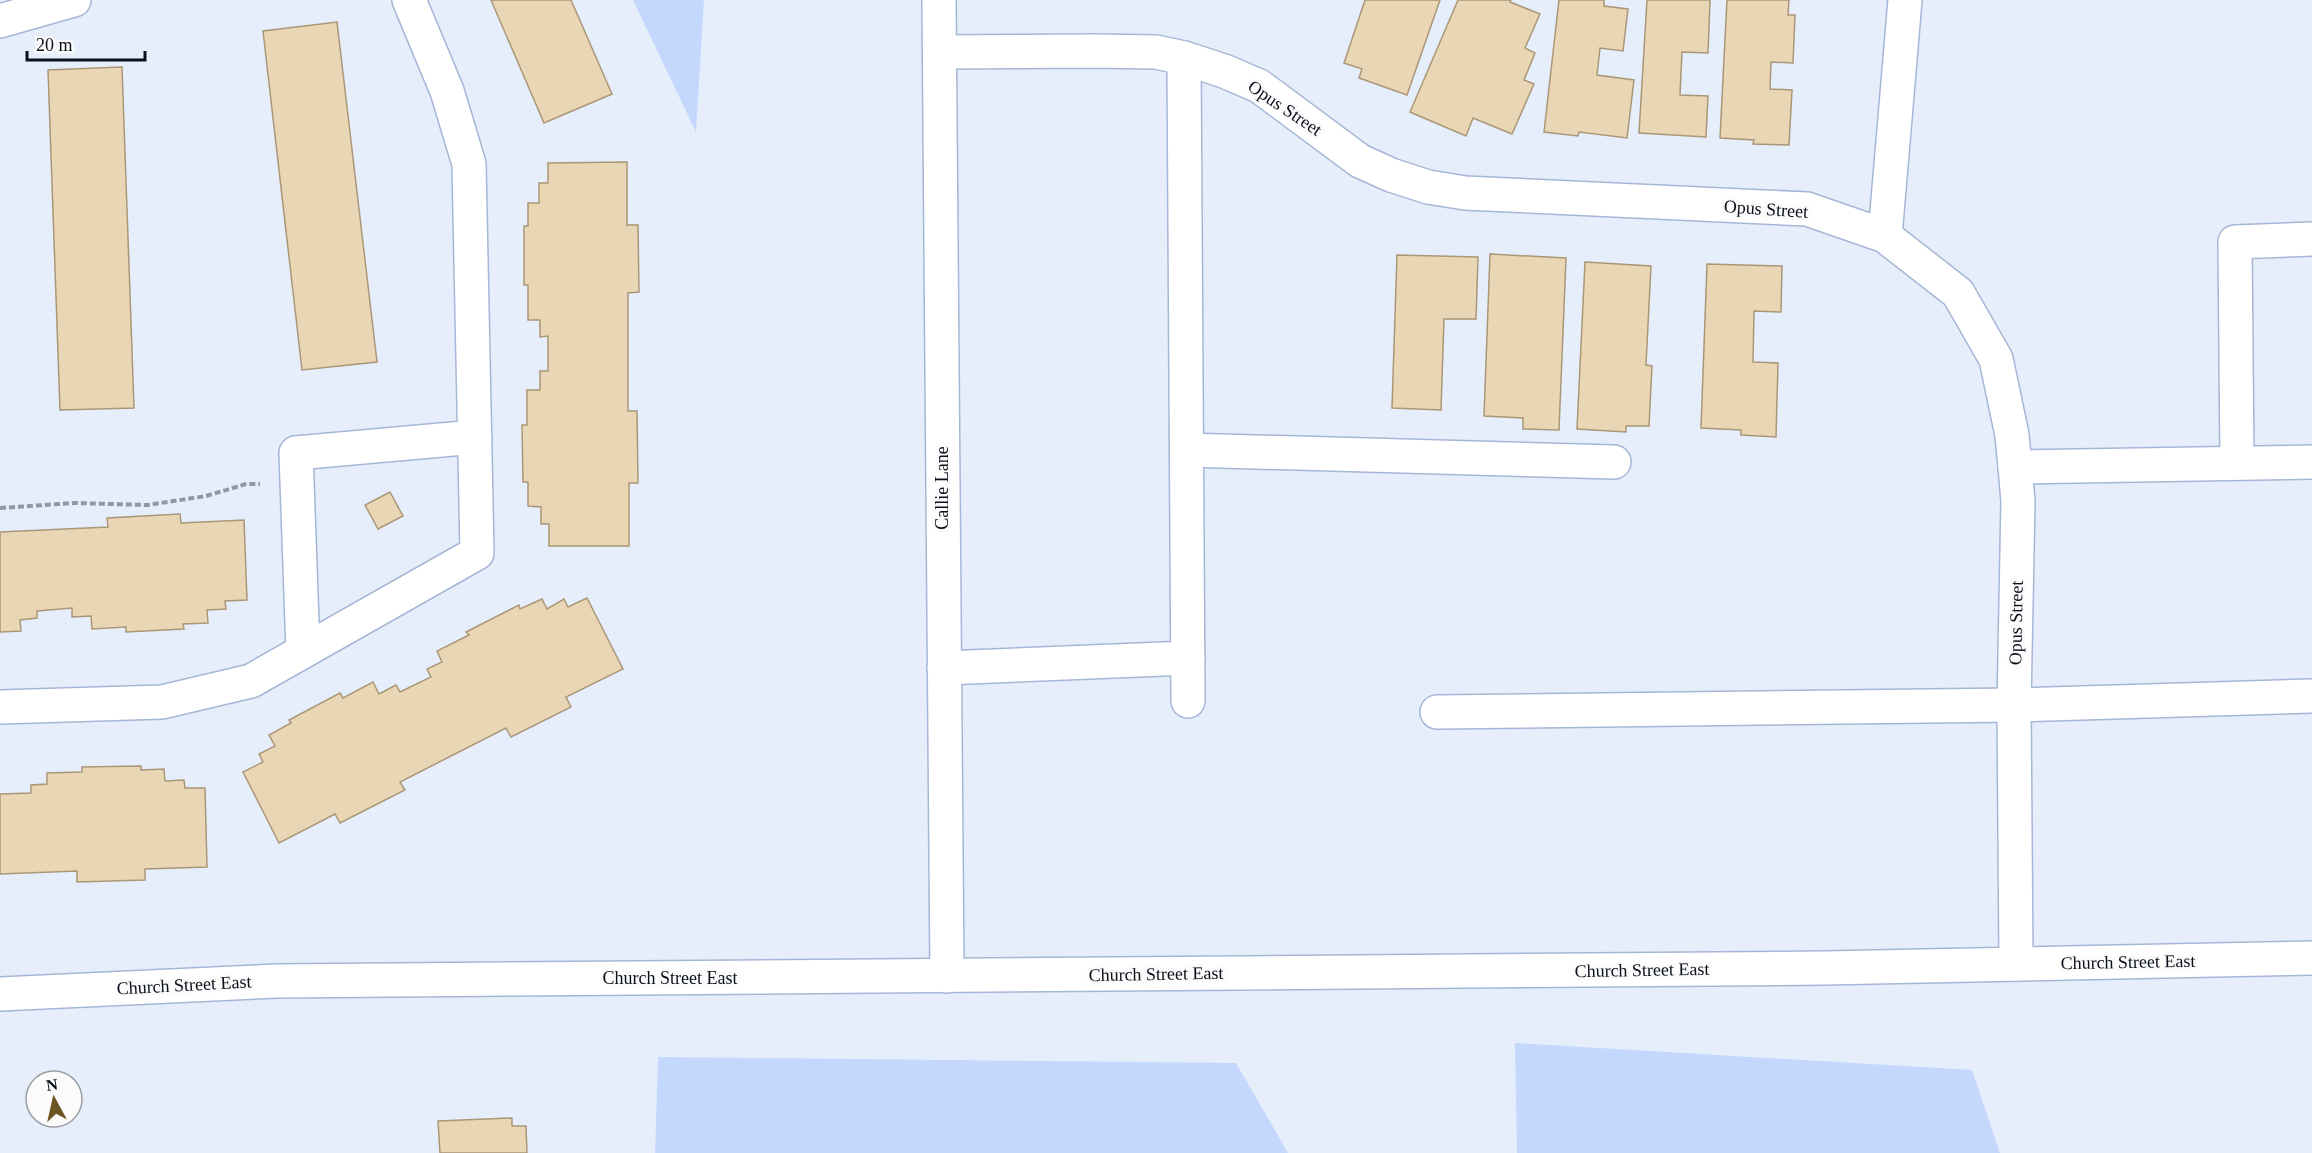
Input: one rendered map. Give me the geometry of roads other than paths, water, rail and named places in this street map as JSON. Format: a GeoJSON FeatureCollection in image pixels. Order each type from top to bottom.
{"type":"FeatureCollection","features":[{"type":"Feature","properties":{"kind":"street"},"geometry":{"type":"LineString","coordinates":[[0,21],[74,0]]}},
{"type":"Feature","properties":{"kind":"street"},"geometry":{"type":"LineString","coordinates":[[0,707],[162,702],[251,681],[477,553],[469,164],[447,91],[409,0]]}},
{"type":"Feature","properties":{"kind":"street","name":"Callie Lane"},"geometry":{"type":"LineString","coordinates":[[939,0],[946,976]]}},
{"type":"Feature","properties":{"kind":"street"},"geometry":{"type":"LineString","coordinates":[[1885,236],[1905,0]]}},
{"type":"Feature","properties":{"kind":"street","name":"Opus Street"},"geometry":{"type":"LineString","coordinates":[[940,52],[1146,52],[1184,58],[1224,71],[1259,87],[1360,160],[1391,175],[1428,188],[1466,194],[1807,209],[1885,236],[1958,293],[1996,359],[2012,435],[2015,466],[2018,571],[2014,705],[2016,964]]}},
{"type":"Feature","properties":{"kind":"street"},"geometry":{"type":"LineString","coordinates":[[1184,58],[1188,701]]}},
{"type":"Feature","properties":{"kind":"street"},"geometry":{"type":"LineString","coordinates":[[2238,463],[2235,242],[2312,239]]}},
{"type":"Feature","properties":{"kind":"street"},"geometry":{"type":"LineString","coordinates":[[303,651],[296,453],[475,437]]}},
{"type":"Feature","properties":{"kind":"street"},"geometry":{"type":"LineString","coordinates":[[1187,450],[1614,462]]}},
{"type":"Feature","properties":{"kind":"street"},"geometry":{"type":"LineString","coordinates":[[2015,466],[2312,462]]}},
{"type":"Feature","properties":{"kind":"street"},"geometry":{"type":"LineString","coordinates":[[944,668],[1188,658]]}},
{"type":"Feature","properties":{"kind":"street"},"geometry":{"type":"LineString","coordinates":[[1437,712],[2014,705],[2312,696]]}},
{"type":"Feature","properties":{"kind":"street","name":"Church Street East"},"geometry":{"type":"LineString","coordinates":[[0,994],[277,981],[2016,964],[2312,958]]}}]}
